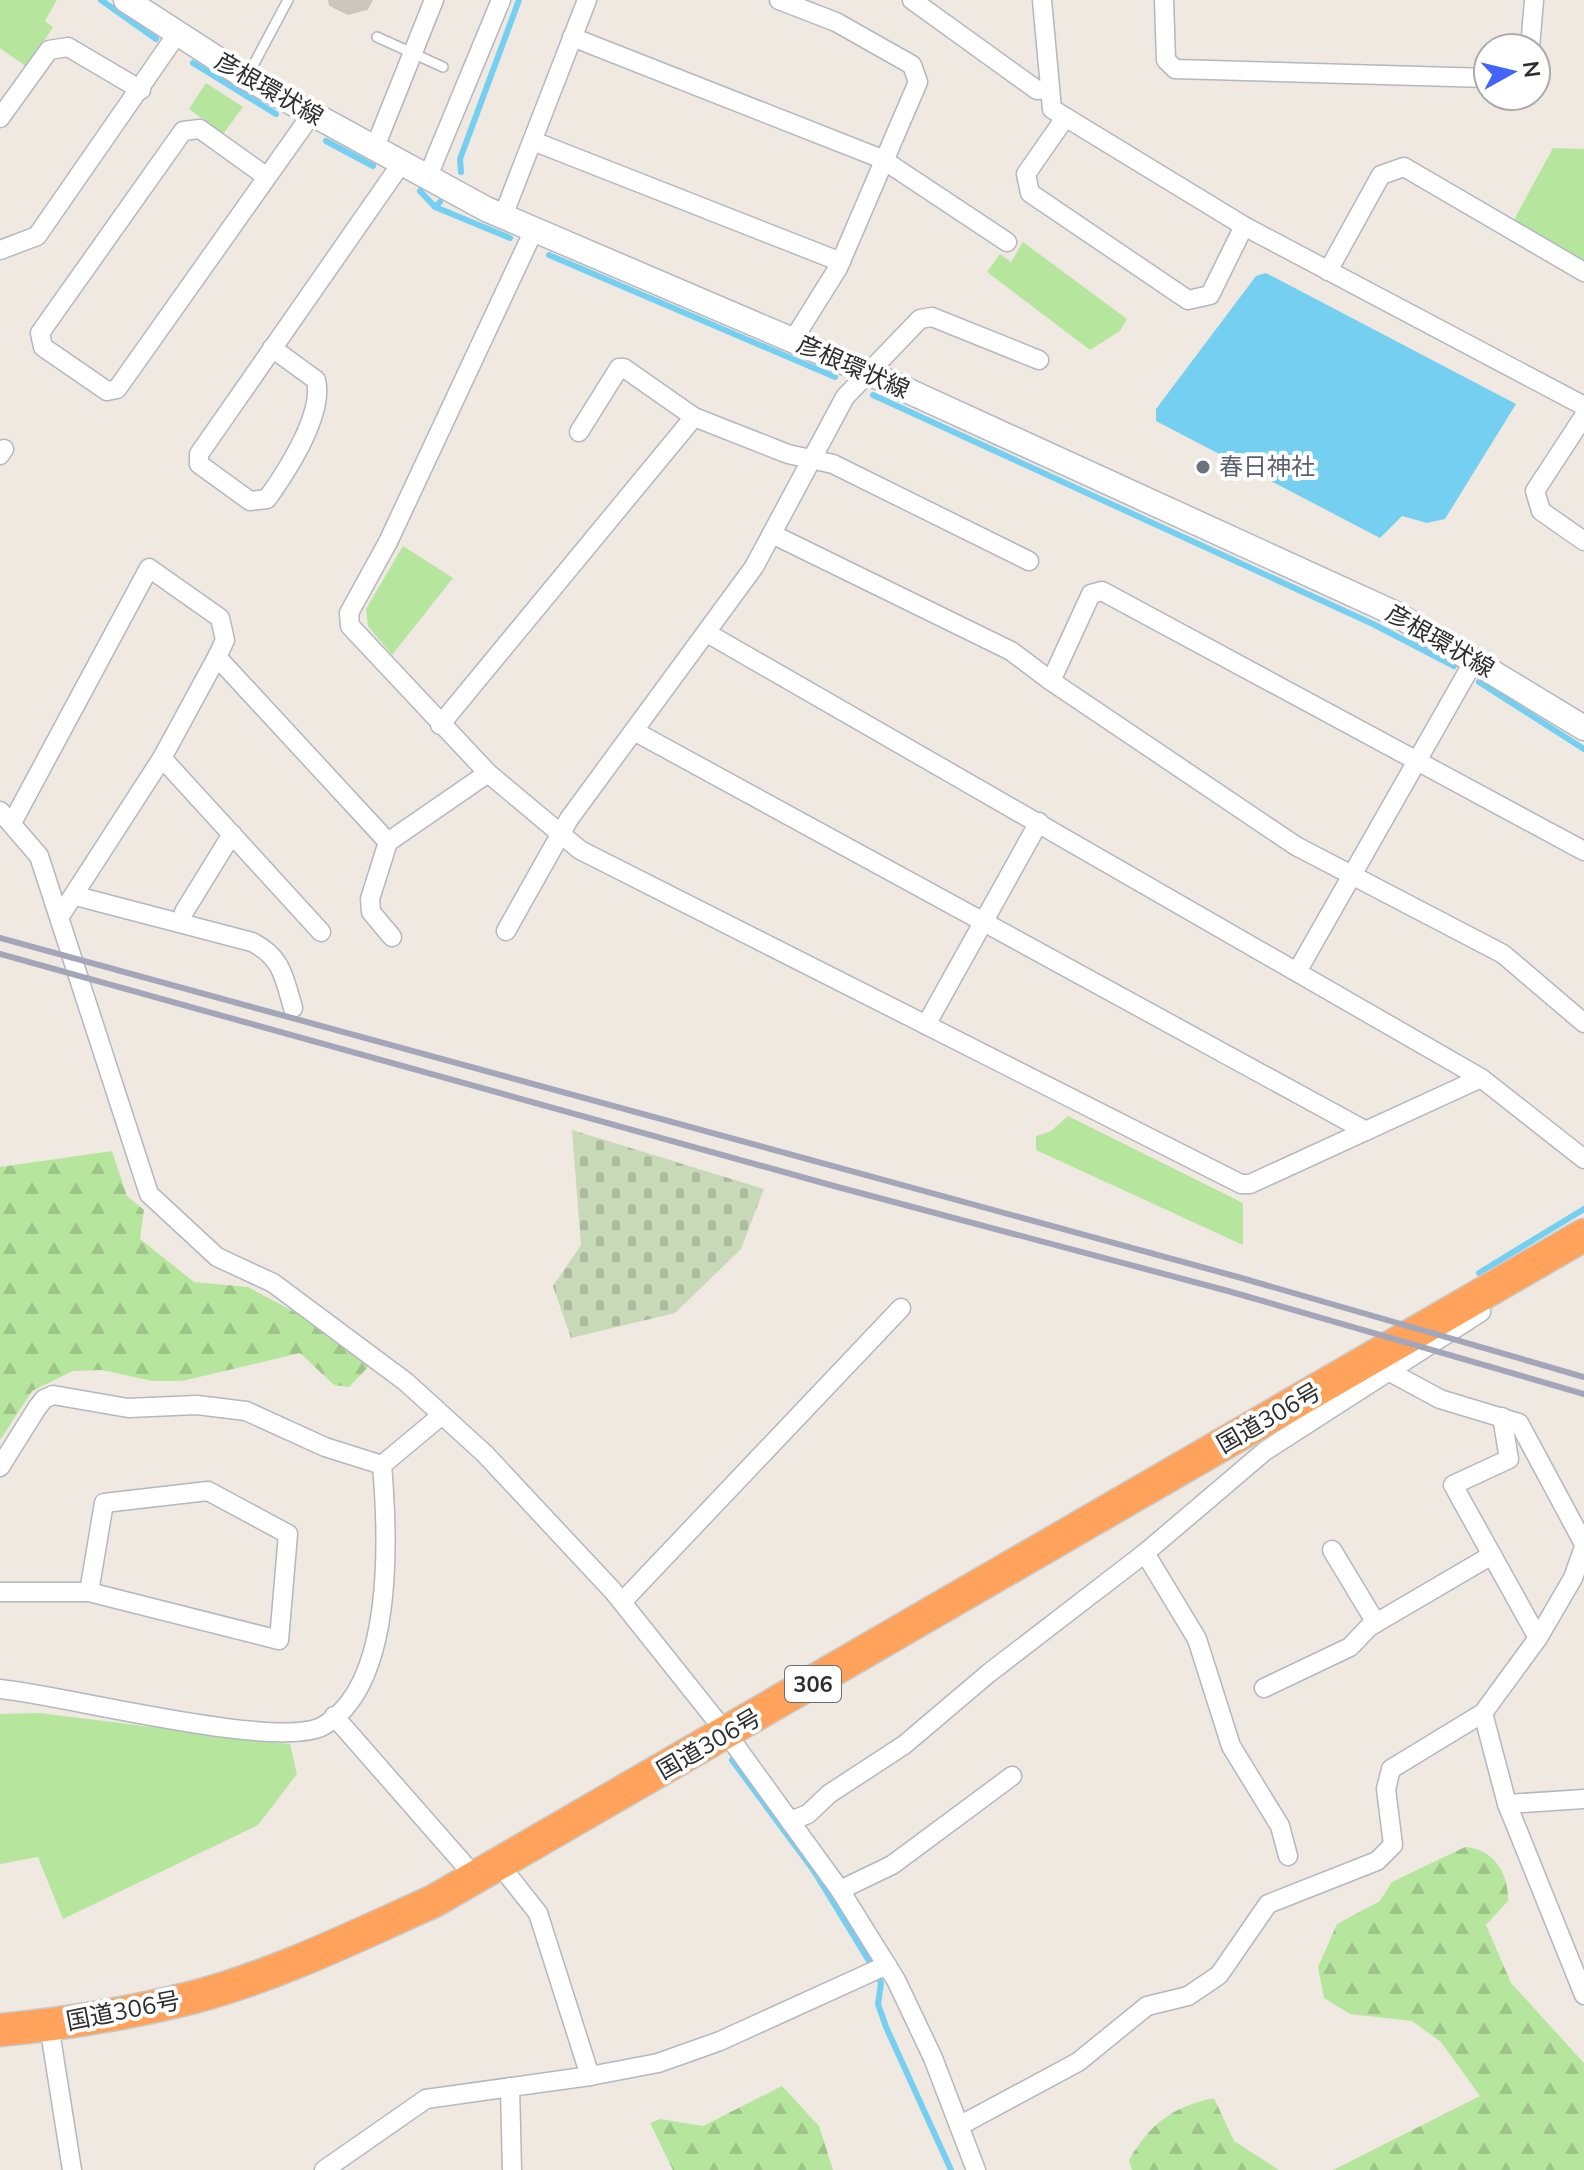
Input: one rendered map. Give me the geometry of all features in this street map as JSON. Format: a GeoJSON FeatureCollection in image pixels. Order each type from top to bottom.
{"type":"FeatureCollection","features":[{"type":"Feature","properties":{"kind":"highway","name":"国道306号"},"geometry":{"type":"LineString","coordinates":[[0,2030],[49,2025],[195,1996],[307,1958],[434,1901],[1584,1235]]}},
{"type":"Feature","properties":{"kind":"main road","name":"彦根環状線"},"geometry":{"type":"LineString","coordinates":[[131,1],[247,78],[495,212],[867,372],[1396,614],[1475,659],[1584,728]]}},
{"type":"Feature","properties":{"kind":"street"},"geometry":{"type":"LineString","coordinates":[[375,147],[434,0]]}},
{"type":"Feature","properties":{"kind":"street"},"geometry":{"type":"LineString","coordinates":[[437,182],[501,0]]}},
{"type":"Feature","properties":{"kind":"street"},"geometry":{"type":"LineString","coordinates":[[495,212],[533,141],[587,0]]}},
{"type":"Feature","properties":{"kind":"street"},"geometry":{"type":"LineString","coordinates":[[779,0],[836,22],[912,65],[918,82],[882,159],[841,262],[793,340]]}},
{"type":"Feature","properties":{"kind":"street"},"geometry":{"type":"LineString","coordinates":[[912,0],[1037,90],[1049,89]]}},
{"type":"Feature","properties":{"kind":"street"},"geometry":{"type":"LineString","coordinates":[[1042,0],[1052,109],[1244,226],[1584,406]]}},
{"type":"Feature","properties":{"kind":"street"},"geometry":{"type":"LineString","coordinates":[[1164,0],[1166,60],[1175,69],[1472,78]]}},
{"type":"Feature","properties":{"kind":"street"},"geometry":{"type":"LineString","coordinates":[[1531,32],[1534,0]]}},
{"type":"Feature","properties":{"kind":"street"},"geometry":{"type":"LineString","coordinates":[[3,245],[37,236],[177,34]]}},
{"type":"Feature","properties":{"kind":"street"},"geometry":{"type":"LineString","coordinates":[[572,37],[882,159],[1007,242]]}},
{"type":"Feature","properties":{"kind":"street"},"geometry":{"type":"LineString","coordinates":[[0,118],[49,50],[68,47],[141,90]]}},
{"type":"Feature","properties":{"kind":"street"},"geometry":{"type":"LineString","coordinates":[[267,177],[200,129],[183,131],[40,333],[43,347],[107,391],[117,389],[311,115]]}},
{"type":"Feature","properties":{"kind":"street"},"geometry":{"type":"LineString","coordinates":[[1065,118],[1026,174],[1030,193],[1188,300],[1210,295],[1244,226]]}},
{"type":"Feature","properties":{"kind":"street"},"geometry":{"type":"LineString","coordinates":[[533,141],[841,262]]}},
{"type":"Feature","properties":{"kind":"street"},"geometry":{"type":"LineString","coordinates":[[272,348],[316,380],[319,394],[291,464],[267,499],[250,501],[199,464],[199,454],[272,348],[403,161]]}},
{"type":"Feature","properties":{"kind":"street"},"geometry":{"type":"LineString","coordinates":[[1328,271],[1381,175],[1404,167],[1584,272]]}},
{"type":"Feature","properties":{"kind":"street"},"geometry":{"type":"LineString","coordinates":[[534,230],[388,542],[349,613],[350,626],[488,773],[580,850],[1241,1184],[1250,1184],[1481,1078]]}},
{"type":"Feature","properties":{"kind":"street"},"geometry":{"type":"LineString","coordinates":[[506,931],[569,819],[754,567],[845,397],[867,372],[920,319],[932,317],[1039,360]]}},
{"type":"Feature","properties":{"kind":"street"},"geometry":{"type":"LineString","coordinates":[[579,432],[619,368],[624,368],[694,417],[788,454],[833,464],[1029,561]]}},
{"type":"Feature","properties":{"kind":"street"},"geometry":{"type":"LineString","coordinates":[[1584,416],[1535,491],[1541,511],[1584,541]]}},
{"type":"Feature","properties":{"kind":"street"},"geometry":{"type":"LineString","coordinates":[[440,725],[694,417]]}},
{"type":"Feature","properties":{"kind":"street"},"geometry":{"type":"LineString","coordinates":[[772,534],[1011,651],[1296,846],[1503,954],[1584,1023]]}},
{"type":"Feature","properties":{"kind":"street"},"geometry":{"type":"LineString","coordinates":[[60,916],[76,896],[162,758],[225,640],[220,618],[149,568],[6,816],[39,856],[149,1194],[217,1257],[273,1283],[352,1339],[442,1415],[485,1454],[622,1602],[727,1734],[840,1890],[879,1968],[933,2058],[976,2170]]}},
{"type":"Feature","properties":{"kind":"street"},"geometry":{"type":"LineString","coordinates":[[1051,681],[1091,594],[1102,591],[1584,851]]}},
{"type":"Feature","properties":{"kind":"street"},"geometry":{"type":"LineString","coordinates":[[707,633],[1298,970],[1481,1078],[1582,1153]]}},
{"type":"Feature","properties":{"kind":"street"},"geometry":{"type":"LineString","coordinates":[[217,657],[388,842]]}},
{"type":"Feature","properties":{"kind":"street"},"geometry":{"type":"LineString","coordinates":[[1298,970],[1475,659]]}},
{"type":"Feature","properties":{"kind":"street"},"geometry":{"type":"LineString","coordinates":[[634,731],[1366,1131]]}},
{"type":"Feature","properties":{"kind":"street"},"geometry":{"type":"LineString","coordinates":[[162,758],[321,932]]}},
{"type":"Feature","properties":{"kind":"street"},"geometry":{"type":"LineString","coordinates":[[392,937],[371,912],[370,899],[388,842],[488,773]]}},
{"type":"Feature","properties":{"kind":"street"},"geometry":{"type":"LineString","coordinates":[[926,1025],[1039,822]]}},
{"type":"Feature","properties":{"kind":"street"},"geometry":{"type":"LineString","coordinates":[[184,912],[232,834]]}},
{"type":"Feature","properties":{"kind":"street"},"geometry":{"type":"LineString","coordinates":[[76,896],[252,942],[271,951],[280,967],[293,1008]]}},
{"type":"Feature","properties":{"kind":"street"},"geometry":{"type":"LineString","coordinates":[[790,1821],[808,1814],[829,1794],[904,1745],[989,1673],[1145,1553],[1265,1451],[1495,1302],[1584,1254]]}},
{"type":"Feature","properties":{"kind":"street"},"geometry":{"type":"LineString","coordinates":[[622,1602],[901,1308]]}},
{"type":"Feature","properties":{"kind":"street"},"geometry":{"type":"LineString","coordinates":[[959,2126],[1078,2062],[1147,2006],[1188,1996],[1219,1975],[1268,1904],[1377,1861],[1393,1845],[1386,1789],[1391,1769],[1483,1713],[1538,1638],[1573,1578],[1584,1546],[1519,1423],[1440,1399],[1390,1372]]}},
{"type":"Feature","properties":{"kind":"street"},"geometry":{"type":"LineString","coordinates":[[0,1467],[37,1408],[53,1395],[128,1408],[197,1405],[246,1411],[325,1447],[382,1465]]}},
{"type":"Feature","properties":{"kind":"street"},"geometry":{"type":"LineString","coordinates":[[382,1465],[442,1415]]}},
{"type":"Feature","properties":{"kind":"street"},"geometry":{"type":"LineString","coordinates":[[1502,1417],[1509,1459],[1453,1485],[1538,1638]]}},
{"type":"Feature","properties":{"kind":"street"},"geometry":{"type":"LineString","coordinates":[[0,1689],[254,1731],[280,1733],[322,1727],[347,1704],[363,1677],[385,1585],[387,1529],[382,1465]]}},
{"type":"Feature","properties":{"kind":"street"},"geometry":{"type":"LineString","coordinates":[[0,1592],[89,1592],[279,1640],[288,1534],[208,1491],[104,1503],[89,1592]]}},
{"type":"Feature","properties":{"kind":"street"},"geometry":{"type":"LineString","coordinates":[[1332,1550],[1376,1623]]}},
{"type":"Feature","properties":{"kind":"street"},"geometry":{"type":"LineString","coordinates":[[1145,1553],[1197,1639],[1231,1746],[1280,1826],[1288,1856]]}},
{"type":"Feature","properties":{"kind":"street"},"geometry":{"type":"LineString","coordinates":[[1264,1688],[1350,1647],[1376,1623],[1492,1555]]}},
{"type":"Feature","properties":{"kind":"street"},"geometry":{"type":"LineString","coordinates":[[1483,1713],[1507,1804],[1584,1995]]}},
{"type":"Feature","properties":{"kind":"street"},"geometry":{"type":"LineString","coordinates":[[334,1716],[487,1871],[538,1913],[590,2076]]}},
{"type":"Feature","properties":{"kind":"street"},"geometry":{"type":"LineString","coordinates":[[840,1890],[892,1865],[1012,1776]]}},
{"type":"Feature","properties":{"kind":"street"},"geometry":{"type":"LineString","coordinates":[[1507,1804],[1584,1799]]}},
{"type":"Feature","properties":{"kind":"street"},"geometry":{"type":"LineString","coordinates":[[324,2170],[426,2099],[590,2076],[658,2063],[720,2041],[879,1968]]}},
{"type":"Feature","properties":{"kind":"street"},"geometry":{"type":"LineString","coordinates":[[49,2025],[72,2170]]}},
{"type":"Feature","properties":{"kind":"street"},"geometry":{"type":"LineString","coordinates":[[510,2087],[514,2169]]}},
{"type":"Feature","properties":{"kind":"lane"},"geometry":{"type":"LineString","coordinates":[[247,78],[288,0]]}},
{"type":"Feature","properties":{"kind":"lane"},"geometry":{"type":"LineString","coordinates":[[377,37],[443,67]]}},
{"type":"Feature","properties":{"kind":"green space"},"geometry":{"type":"Polygon","coordinates":[[[0,0],[57,0],[45,21],[53,27],[27,67],[0,48],[0,0]]]}},
{"type":"Feature","properties":{"kind":"green space"},"geometry":{"type":"Polygon","coordinates":[[[206,83],[243,107],[223,134],[189,109],[206,83]]]}},
{"type":"Feature","properties":{"kind":"green space"},"geometry":{"type":"Polygon","coordinates":[[[1553,148],[1584,149],[1584,261],[1514,220],[1553,148]]]}},
{"type":"Feature","properties":{"kind":"green space"},"geometry":{"type":"Polygon","coordinates":[[[1023,242],[1127,319],[1120,331],[1090,350],[987,272],[1000,254],[1011,262],[1023,242]]]}},
{"type":"Feature","properties":{"kind":"green space"},"geometry":{"type":"Polygon","coordinates":[[[403,546],[453,578],[392,655],[368,626],[366,609],[403,546]]]}},
{"type":"Feature","properties":{"kind":"green space"},"geometry":{"type":"Polygon","coordinates":[[[1068,1116],[1243,1203],[1243,1245],[1036,1150],[1036,1136],[1051,1131],[1068,1116]]]}},
{"type":"Feature","properties":{"kind":"green space"},"geometry":{"type":"Polygon","coordinates":[[[572,1130],[764,1189],[741,1249],[675,1313],[571,1338],[553,1286],[581,1245],[572,1130]]]}},
{"type":"Feature","properties":{"kind":"green space"},"geometry":{"type":"Polygon","coordinates":[[[112,1151],[127,1196],[144,1210],[140,1239],[194,1282],[248,1287],[317,1324],[371,1364],[349,1387],[334,1385],[300,1353],[182,1381],[152,1381],[102,1370],[73,1371],[32,1391],[0,1440],[0,1167],[112,1151]]]}},
{"type":"Feature","properties":{"kind":"green space"},"geometry":{"type":"Polygon","coordinates":[[[39,1713],[290,1744],[297,1774],[258,1825],[63,1919],[38,1857],[0,1864],[0,1714],[39,1713]]]}},
{"type":"Feature","properties":{"kind":"green space"},"geometry":{"type":"Polygon","coordinates":[[[1465,1847],[1484,1852],[1492,1858],[1506,1881],[1508,1901],[1486,1925],[1511,1983],[1584,2063],[1584,2170],[1333,2170],[1480,2096],[1441,2042],[1412,2021],[1350,2014],[1324,1998],[1318,1967],[1337,1924],[1380,1901],[1392,1882],[1465,1847]]]}},
{"type":"Feature","properties":{"kind":"green space"},"geometry":{"type":"Polygon","coordinates":[[[782,2086],[819,2126],[833,2170],[673,2170],[650,2123],[660,2119],[703,2126],[782,2086]]]}},
{"type":"Feature","properties":{"kind":"green space"},"geometry":{"type":"Polygon","coordinates":[[[1214,2098],[1234,2141],[1279,2170],[1132,2170],[1129,2160],[1154,2126],[1186,2106],[1214,2098]]]}},
{"type":"Feature","properties":{"kind":"water"},"geometry":{"type":"Polygon","coordinates":[[[1266,273],[1516,404],[1445,519],[1427,523],[1402,516],[1380,538],[1156,421],[1156,409],[1256,276],[1266,273]]]}},
{"type":"Feature","properties":{"kind":"building"},"geometry":{"type":"Polygon","coordinates":[[[329,0],[372,0],[367,9],[348,14],[330,5],[329,0]]]}},
{"type":"Feature","properties":{"kind":"waterway"},"geometry":{"type":"LineString","coordinates":[[101,0],[156,39]]}},
{"type":"Feature","properties":{"kind":"waterway"},"geometry":{"type":"LineString","coordinates":[[461,172],[460,159],[519,0]]}},
{"type":"Feature","properties":{"kind":"waterway"},"geometry":{"type":"LineString","coordinates":[[193,63],[276,114]]}},
{"type":"Feature","properties":{"kind":"waterway"},"geometry":{"type":"LineString","coordinates":[[326,141],[373,166]]}},
{"type":"Feature","properties":{"kind":"waterway"},"geometry":{"type":"LineString","coordinates":[[420,191],[435,207]]}},
{"type":"Feature","properties":{"kind":"waterway"},"geometry":{"type":"LineString","coordinates":[[440,202],[435,207],[510,238]]}},
{"type":"Feature","properties":{"kind":"waterway"},"geometry":{"type":"LineString","coordinates":[[549,255],[835,377]]}},
{"type":"Feature","properties":{"kind":"waterway"},"geometry":{"type":"LineString","coordinates":[[873,395],[1373,624],[1454,666]]}},
{"type":"Feature","properties":{"kind":"waterway"},"geometry":{"type":"LineString","coordinates":[[1479,682],[1584,749]]}},
{"type":"Feature","properties":{"kind":"waterway"},"geometry":{"type":"LineString","coordinates":[[1479,1273],[1584,1209]]}},
{"type":"Feature","properties":{"kind":"waterway"},"geometry":{"type":"LineString","coordinates":[[732,1760],[814,1871],[877,1974],[881,1983],[878,2004],[886,2027],[951,2170]]}},
{"type":"Feature","properties":{"kind":"railway"},"geometry":{"type":"LineString","coordinates":[[0,938],[1238,1277],[1584,1377]]}},
{"type":"Feature","properties":{"kind":"railway"},"geometry":{"type":"LineString","coordinates":[[0,954],[834,1186],[1228,1291],[1584,1394]]}},
{"type":"Feature","properties":{"kind":"place","name":"春日神社"},"geometry":{"type":"Point","coordinates":[1203,467]}}]}
